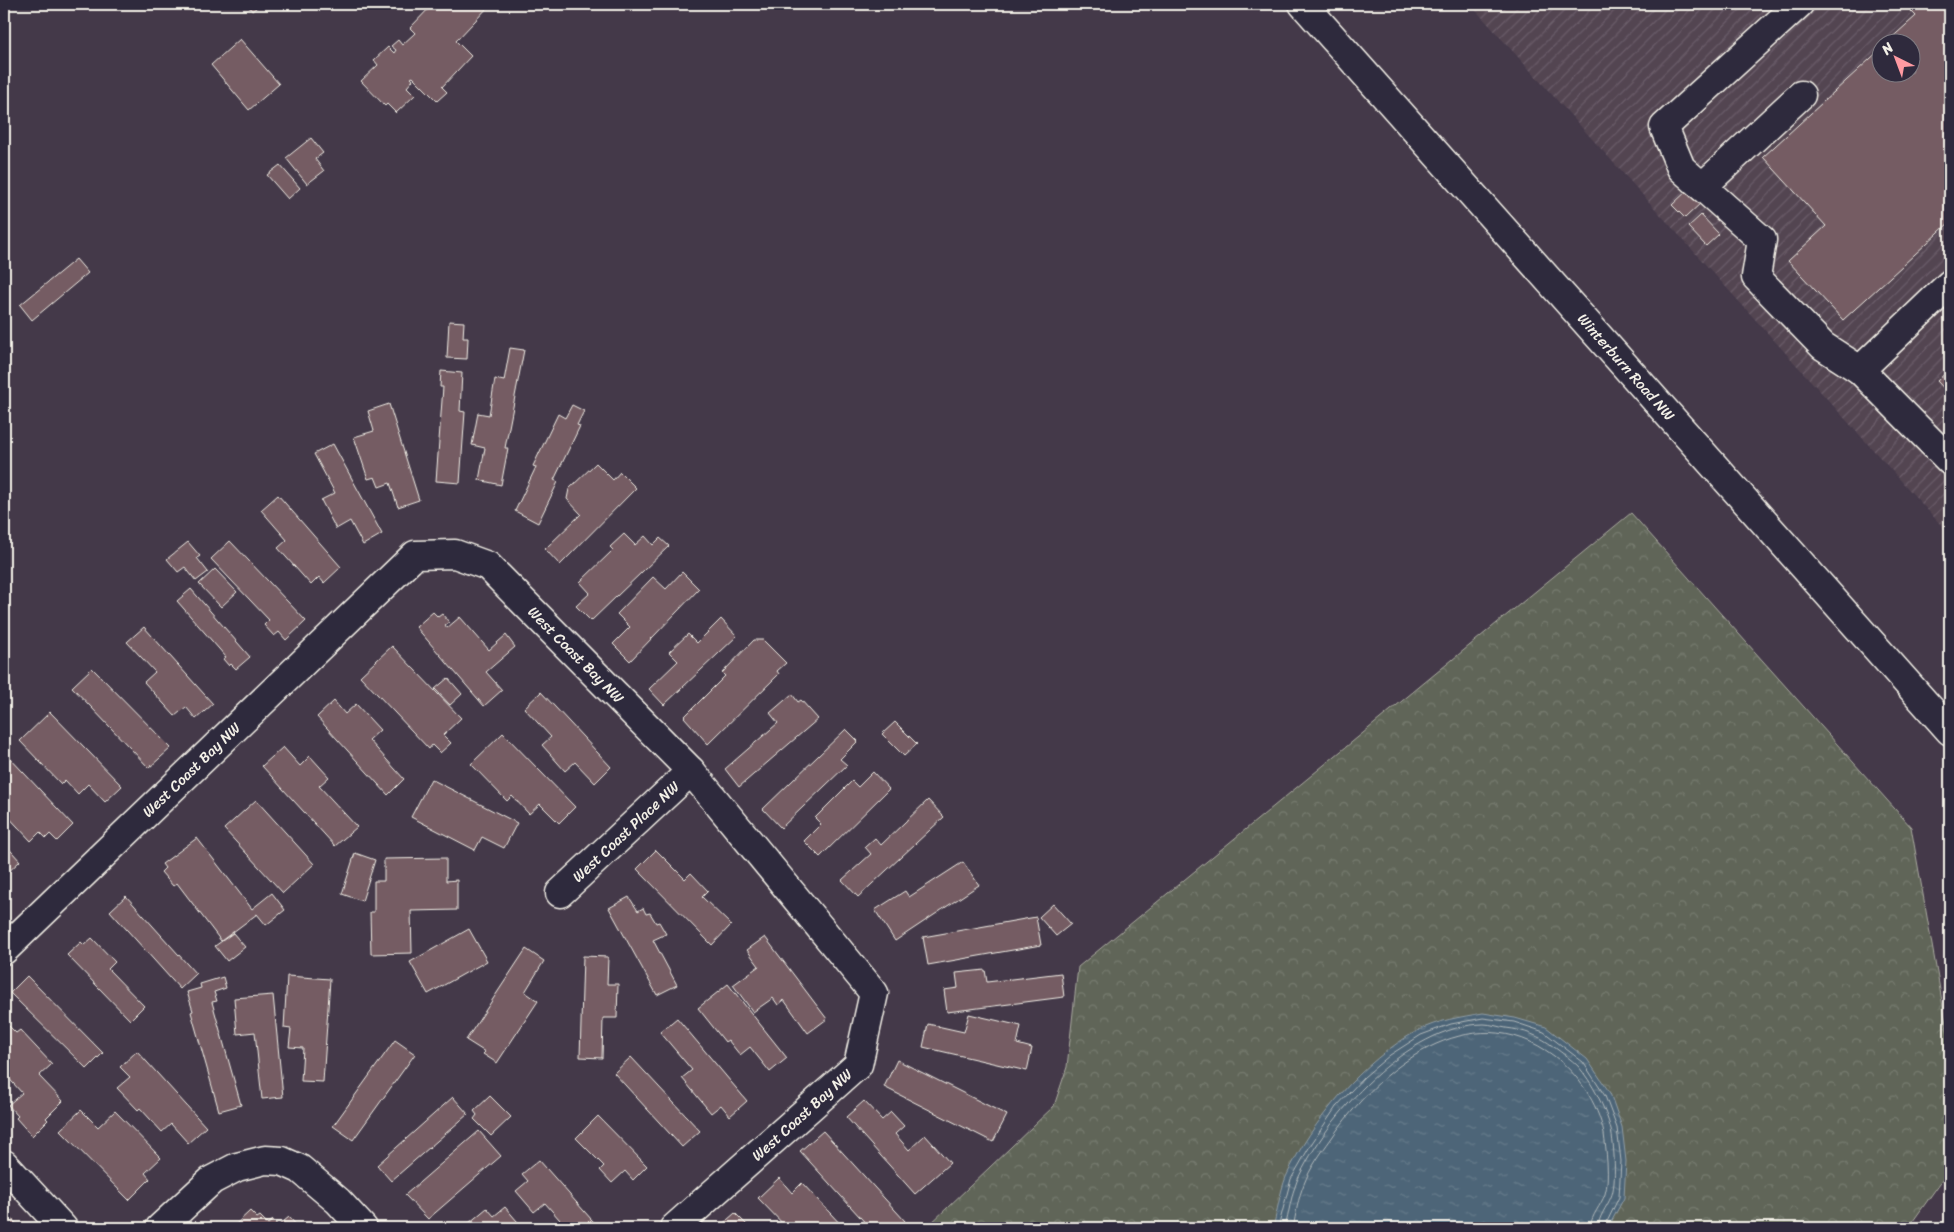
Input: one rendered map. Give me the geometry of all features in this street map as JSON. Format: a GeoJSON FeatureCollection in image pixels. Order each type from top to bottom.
{"type":"FeatureCollection","features":[{"type":"Feature","properties":{"kind":"street","name":"Winterburn Road NW"},"geometry":{"type":"LineString","coordinates":[[1303,4],[1950,731]]}},
{"type":"Feature","properties":{"kind":"street"},"geometry":{"type":"LineString","coordinates":[[1799,4],[1664,127],[1680,168],[1762,240],[1756,277],[1823,346],[1860,370],[1950,461]]}},
{"type":"Feature","properties":{"kind":"street"},"geometry":{"type":"LineString","coordinates":[[1702,186],[1801,95]]}},
{"type":"Feature","properties":{"kind":"street"},"geometry":{"type":"LineString","coordinates":[[1860,370],[1950,284]]}},
{"type":"Feature","properties":{"kind":"street","name":"West Coast Bay NW"},"geometry":{"type":"LineString","coordinates":[[4,950],[415,555],[455,554],[488,566],[691,771],[874,993],[858,1065],[674,1228]]}},
{"type":"Feature","properties":{"kind":"street","name":"West Coast Place NW"},"geometry":{"type":"LineString","coordinates":[[560,893],[691,771]]}},
{"type":"Feature","properties":{"kind":"street"},"geometry":{"type":"LineString","coordinates":[[160,1228],[212,1180],[237,1167],[265,1160],[282,1161],[300,1169],[338,1201],[363,1228]]}},
{"type":"Feature","properties":{"kind":"street"},"geometry":{"type":"LineString","coordinates":[[4,1164],[63,1228]]}},
{"type":"Feature","properties":{"kind":"shaded area"},"geometry":{"type":"Polygon","coordinates":[[[1470,4],[1950,4],[1950,535],[1470,4]]]}},
{"type":"Feature","properties":{"kind":"green space"},"geometry":{"type":"Polygon","coordinates":[[[1631,513],[1911,827],[1950,1046],[1950,1169],[1908,1228],[926,1228],[1054,1106],[1067,1067],[1078,967],[1631,513]]]}},
{"type":"Feature","properties":{"kind":"water"},"geometry":{"type":"Polygon","coordinates":[[[1483,1013],[1515,1018],[1546,1027],[1587,1059],[1610,1093],[1622,1127],[1626,1161],[1624,1198],[1608,1228],[1273,1228],[1286,1177],[1297,1156],[1324,1114],[1359,1075],[1397,1043],[1425,1027],[1483,1013]]]}},
{"type":"Feature","properties":{"kind":"building"},"geometry":{"type":"Polygon","coordinates":[[[247,4],[261,4],[252,11],[247,4]]]}},
{"type":"Feature","properties":{"kind":"building"},"geometry":{"type":"Polygon","coordinates":[[[433,4],[491,4],[456,41],[471,56],[442,87],[447,92],[437,101],[413,77],[411,78],[413,80],[407,87],[415,95],[396,113],[387,104],[385,106],[361,81],[378,65],[374,60],[388,47],[394,53],[396,50],[391,46],[398,40],[402,45],[415,33],[410,28],[433,4]]]}},
{"type":"Feature","properties":{"kind":"building"},"geometry":{"type":"Polygon","coordinates":[[[1904,4],[1950,4],[1950,222],[1843,320],[1788,261],[1826,226],[1763,157],[1872,57],[1872,82],[1922,82],[1922,32],[1898,32],[1916,16],[1904,4]]]}},
{"type":"Feature","properties":{"kind":"building"},"geometry":{"type":"Polygon","coordinates":[[[240,39],[279,84],[249,110],[211,65],[240,39]]]}},
{"type":"Feature","properties":{"kind":"building"},"geometry":{"type":"Polygon","coordinates":[[[311,138],[323,153],[315,159],[324,171],[307,184],[286,158],[311,138]]]}},
{"type":"Feature","properties":{"kind":"building"},"geometry":{"type":"Polygon","coordinates":[[[280,165],[300,188],[288,199],[267,175],[280,165]]]}},
{"type":"Feature","properties":{"kind":"building"},"geometry":{"type":"Polygon","coordinates":[[[1691,187],[1703,201],[1685,218],[1672,205],[1691,187]]]}},
{"type":"Feature","properties":{"kind":"building"},"geometry":{"type":"Polygon","coordinates":[[[1701,215],[1719,234],[1706,246],[1688,227],[1701,215]]]}},
{"type":"Feature","properties":{"kind":"building"},"geometry":{"type":"Polygon","coordinates":[[[76,259],[88,273],[32,320],[20,305],[76,259]]]}},
{"type":"Feature","properties":{"kind":"building"},"geometry":{"type":"Polygon","coordinates":[[[449,321],[464,322],[463,338],[468,338],[467,359],[447,358],[449,321]]]}},
{"type":"Feature","properties":{"kind":"building"},"geometry":{"type":"Polygon","coordinates":[[[510,348],[524,350],[505,448],[508,448],[501,485],[479,480],[485,448],[472,445],[478,413],[489,415],[495,379],[504,381],[510,348]]]}},
{"type":"Feature","properties":{"kind":"building"},"geometry":{"type":"Polygon","coordinates":[[[1950,369],[1950,395],[1937,381],[1950,369]]]}},
{"type":"Feature","properties":{"kind":"building"},"geometry":{"type":"Polygon","coordinates":[[[441,371],[462,373],[460,411],[465,412],[460,483],[436,481],[443,387],[440,387],[441,371]]]}},
{"type":"Feature","properties":{"kind":"building"},"geometry":{"type":"Polygon","coordinates":[[[389,404],[419,500],[398,507],[390,483],[379,487],[375,477],[368,479],[354,437],[374,431],[368,411],[389,404]]]}},
{"type":"Feature","properties":{"kind":"building"},"geometry":{"type":"Polygon","coordinates":[[[572,405],[584,411],[577,425],[580,426],[554,480],[558,482],[538,523],[515,511],[536,467],[533,466],[558,414],[565,418],[572,405]]]}},
{"type":"Feature","properties":{"kind":"building"},"geometry":{"type":"Polygon","coordinates":[[[333,444],[382,534],[363,545],[350,521],[336,529],[321,500],[335,493],[314,454],[333,444]]]}},
{"type":"Feature","properties":{"kind":"building"},"geometry":{"type":"Polygon","coordinates":[[[596,463],[613,480],[620,472],[636,488],[560,565],[545,549],[581,514],[567,499],[569,489],[596,463]]]}},
{"type":"Feature","properties":{"kind":"building"},"geometry":{"type":"Polygon","coordinates":[[[278,495],[341,567],[324,583],[319,577],[311,585],[278,548],[287,540],[261,510],[278,495]]]}},
{"type":"Feature","properties":{"kind":"building"},"geometry":{"type":"Polygon","coordinates":[[[624,534],[635,545],[645,536],[653,545],[660,538],[669,546],[591,621],[576,606],[590,593],[580,582],[613,550],[610,547],[624,534]]]}},
{"type":"Feature","properties":{"kind":"building"},"geometry":{"type":"Polygon","coordinates":[[[230,541],[306,621],[286,640],[279,632],[274,636],[264,625],[269,620],[211,559],[230,541]]]}},
{"type":"Feature","properties":{"kind":"building"},"geometry":{"type":"Polygon","coordinates":[[[188,542],[200,556],[197,558],[208,572],[196,581],[185,567],[178,572],[167,559],[188,542]]]}},
{"type":"Feature","properties":{"kind":"building"},"geometry":{"type":"Polygon","coordinates":[[[215,569],[237,592],[221,607],[199,584],[215,569]]]}},
{"type":"Feature","properties":{"kind":"building"},"geometry":{"type":"Polygon","coordinates":[[[682,572],[699,589],[630,661],[613,644],[630,627],[617,614],[653,577],[666,589],[682,572]]]}},
{"type":"Feature","properties":{"kind":"building"},"geometry":{"type":"Polygon","coordinates":[[[191,589],[250,657],[236,669],[231,664],[229,666],[223,659],[226,657],[177,601],[191,589]]]}},
{"type":"Feature","properties":{"kind":"building"},"geometry":{"type":"Polygon","coordinates":[[[433,612],[438,617],[442,614],[449,622],[445,625],[447,628],[460,617],[489,650],[506,635],[515,647],[486,672],[502,690],[484,706],[416,627],[433,612]]]}},
{"type":"Feature","properties":{"kind":"building"},"geometry":{"type":"Polygon","coordinates":[[[721,619],[737,636],[664,705],[649,689],[678,661],[669,652],[688,634],[697,643],[721,619]]]}},
{"type":"Feature","properties":{"kind":"building"},"geometry":{"type":"Polygon","coordinates":[[[144,627],[213,704],[196,719],[186,707],[175,716],[144,682],[155,672],[127,642],[144,627]]]}},
{"type":"Feature","properties":{"kind":"building"},"geometry":{"type":"Polygon","coordinates":[[[754,640],[763,640],[786,663],[777,671],[779,674],[708,744],[684,717],[725,676],[722,673],[754,640]]]}},
{"type":"Feature","properties":{"kind":"building"},"geometry":{"type":"Polygon","coordinates":[[[392,646],[461,718],[443,735],[451,743],[440,753],[432,745],[429,749],[360,676],[392,646]]]}},
{"type":"Feature","properties":{"kind":"building"},"geometry":{"type":"Polygon","coordinates":[[[92,668],[171,748],[149,768],[72,687],[92,668]]]}},
{"type":"Feature","properties":{"kind":"building"},"geometry":{"type":"Polygon","coordinates":[[[448,678],[462,694],[450,705],[435,689],[448,678]]]}},
{"type":"Feature","properties":{"kind":"building"},"geometry":{"type":"Polygon","coordinates":[[[541,692],[611,767],[595,783],[575,762],[565,771],[542,745],[551,737],[524,708],[541,692]]]}},
{"type":"Feature","properties":{"kind":"building"},"geometry":{"type":"Polygon","coordinates":[[[792,694],[798,702],[801,700],[818,719],[739,787],[725,769],[778,723],[770,713],[792,694]]]}},
{"type":"Feature","properties":{"kind":"building"},"geometry":{"type":"Polygon","coordinates":[[[334,701],[345,714],[356,704],[380,730],[369,740],[404,779],[388,795],[317,717],[334,701]]]}},
{"type":"Feature","properties":{"kind":"building"},"geometry":{"type":"Polygon","coordinates":[[[50,712],[122,786],[105,802],[88,784],[78,794],[65,780],[61,784],[20,741],[50,712]]]}},
{"type":"Feature","properties":{"kind":"building"},"geometry":{"type":"Polygon","coordinates":[[[895,722],[917,744],[904,756],[882,734],[895,722]]]}},
{"type":"Feature","properties":{"kind":"building"},"geometry":{"type":"Polygon","coordinates":[[[846,729],[858,741],[840,759],[847,765],[781,828],[763,809],[846,729]]]}},
{"type":"Feature","properties":{"kind":"building"},"geometry":{"type":"Polygon","coordinates":[[[503,733],[575,807],[559,823],[540,804],[529,814],[512,796],[507,801],[471,764],[503,733]]]}},
{"type":"Feature","properties":{"kind":"building"},"geometry":{"type":"Polygon","coordinates":[[[283,747],[300,766],[310,756],[329,777],[319,786],[357,827],[335,846],[262,766],[283,747]]]}},
{"type":"Feature","properties":{"kind":"building"},"geometry":{"type":"Polygon","coordinates":[[[7,755],[73,825],[57,841],[50,834],[46,838],[40,832],[31,841],[4,812],[4,759],[7,755]]]}},
{"type":"Feature","properties":{"kind":"building"},"geometry":{"type":"Polygon","coordinates":[[[873,772],[889,789],[820,857],[804,841],[821,824],[815,818],[852,781],[858,787],[873,772]]]}},
{"type":"Feature","properties":{"kind":"building"},"geometry":{"type":"Polygon","coordinates":[[[431,779],[517,823],[504,848],[482,837],[475,850],[411,817],[431,779]]]}},
{"type":"Feature","properties":{"kind":"building"},"geometry":{"type":"Polygon","coordinates":[[[256,800],[314,864],[283,893],[224,829],[256,800]]]}},
{"type":"Feature","properties":{"kind":"building"},"geometry":{"type":"Polygon","coordinates":[[[928,800],[944,817],[858,897],[842,880],[871,854],[865,847],[875,838],[881,845],[928,800]]]}},
{"type":"Feature","properties":{"kind":"building"},"geometry":{"type":"Polygon","coordinates":[[[197,838],[252,909],[272,893],[285,910],[266,925],[257,914],[221,941],[177,883],[173,886],[161,872],[165,868],[162,864],[197,838]]]}},
{"type":"Feature","properties":{"kind":"building"},"geometry":{"type":"Polygon","coordinates":[[[4,843],[20,861],[4,876],[4,843]]]}},
{"type":"Feature","properties":{"kind":"building"},"geometry":{"type":"Polygon","coordinates":[[[656,850],[685,879],[691,873],[708,891],[702,897],[731,925],[712,945],[637,869],[656,850]]]}},
{"type":"Feature","properties":{"kind":"building"},"geometry":{"type":"Polygon","coordinates":[[[355,853],[375,860],[362,901],[342,894],[355,853]]]}},
{"type":"Feature","properties":{"kind":"building"},"geometry":{"type":"Polygon","coordinates":[[[446,858],[446,881],[457,880],[457,910],[411,911],[412,953],[371,954],[370,912],[374,912],[374,881],[384,881],[384,859],[446,858]]]}},
{"type":"Feature","properties":{"kind":"building"},"geometry":{"type":"Polygon","coordinates":[[[963,862],[979,885],[895,941],[875,910],[905,891],[909,897],[963,862]]]}},
{"type":"Feature","properties":{"kind":"building"},"geometry":{"type":"Polygon","coordinates":[[[126,896],[196,974],[180,989],[110,911],[126,896]]]}},
{"type":"Feature","properties":{"kind":"building"},"geometry":{"type":"Polygon","coordinates":[[[629,897],[638,911],[643,908],[646,914],[650,913],[656,923],[659,922],[666,934],[653,940],[677,985],[657,995],[609,908],[629,897]]]}},
{"type":"Feature","properties":{"kind":"building"},"geometry":{"type":"Polygon","coordinates":[[[1053,904],[1071,924],[1056,936],[1039,917],[1053,904]]]}},
{"type":"Feature","properties":{"kind":"building"},"geometry":{"type":"Polygon","coordinates":[[[1036,917],[1041,945],[928,965],[923,937],[1036,917]]]}},
{"type":"Feature","properties":{"kind":"building"},"geometry":{"type":"Polygon","coordinates":[[[469,929],[487,961],[428,994],[410,962],[469,929]]]}},
{"type":"Feature","properties":{"kind":"building"},"geometry":{"type":"Polygon","coordinates":[[[233,933],[245,947],[227,961],[215,946],[233,933]]]}},
{"type":"Feature","properties":{"kind":"building"},"geometry":{"type":"Polygon","coordinates":[[[765,937],[827,1019],[808,1033],[784,1000],[778,1005],[773,998],[753,1012],[733,985],[759,966],[747,950],[765,937]]]}},
{"type":"Feature","properties":{"kind":"building"},"geometry":{"type":"Polygon","coordinates":[[[92,938],[115,962],[108,969],[144,1006],[130,1020],[67,955],[81,942],[84,945],[92,938]]]}},
{"type":"Feature","properties":{"kind":"building"},"geometry":{"type":"Polygon","coordinates":[[[526,949],[544,961],[525,992],[538,1001],[497,1063],[483,1054],[485,1052],[466,1040],[526,949]]]}},
{"type":"Feature","properties":{"kind":"building"},"geometry":{"type":"Polygon","coordinates":[[[583,956],[608,957],[607,984],[618,984],[617,1018],[603,1018],[602,1058],[580,1057],[583,956]]]}},
{"type":"Feature","properties":{"kind":"building"},"geometry":{"type":"Polygon","coordinates":[[[985,970],[987,982],[1061,973],[1064,997],[947,1012],[944,990],[958,988],[956,973],[985,970]]]}},
{"type":"Feature","properties":{"kind":"building"},"geometry":{"type":"Polygon","coordinates":[[[27,976],[103,1053],[87,1069],[10,993],[27,976]]]}},
{"type":"Feature","properties":{"kind":"building"},"geometry":{"type":"Polygon","coordinates":[[[287,976],[330,979],[323,1082],[301,1081],[303,1048],[289,1047],[291,1029],[284,1028],[287,976]]]}},
{"type":"Feature","properties":{"kind":"building"},"geometry":{"type":"Polygon","coordinates":[[[223,977],[226,988],[214,992],[217,1001],[212,1002],[241,1105],[219,1111],[187,992],[201,988],[200,984],[223,977]]]}},
{"type":"Feature","properties":{"kind":"building"},"geometry":{"type":"Polygon","coordinates":[[[728,984],[787,1058],[770,1072],[750,1047],[740,1055],[728,1040],[725,1042],[698,1008],[728,984]]]}},
{"type":"Feature","properties":{"kind":"building"},"geometry":{"type":"Polygon","coordinates":[[[273,995],[283,1097],[262,1099],[255,1032],[237,1034],[234,998],[273,995]]]}},
{"type":"Feature","properties":{"kind":"building"},"geometry":{"type":"Polygon","coordinates":[[[969,1014],[1021,1026],[1017,1044],[1032,1048],[1027,1071],[923,1047],[928,1024],[964,1032],[969,1014]]]}},
{"type":"Feature","properties":{"kind":"building"},"geometry":{"type":"Polygon","coordinates":[[[677,1018],[747,1101],[730,1116],[721,1105],[711,1113],[682,1078],[692,1070],[660,1032],[677,1018]]]}},
{"type":"Feature","properties":{"kind":"building"},"geometry":{"type":"Polygon","coordinates":[[[9,1026],[16,1033],[20,1030],[52,1064],[39,1076],[63,1101],[32,1136],[16,1118],[18,1116],[8,1105],[22,1093],[4,1073],[4,1031],[9,1026]]]}},
{"type":"Feature","properties":{"kind":"building"},"geometry":{"type":"Polygon","coordinates":[[[395,1040],[415,1054],[353,1140],[333,1126],[395,1040]]]}},
{"type":"Feature","properties":{"kind":"building"},"geometry":{"type":"Polygon","coordinates":[[[137,1051],[206,1127],[188,1143],[171,1124],[162,1132],[140,1108],[138,1110],[117,1088],[130,1077],[120,1067],[137,1051]]]}},
{"type":"Feature","properties":{"kind":"building"},"geometry":{"type":"Polygon","coordinates":[[[631,1057],[700,1131],[682,1147],[614,1073],[631,1057]]]}},
{"type":"Feature","properties":{"kind":"building"},"geometry":{"type":"Polygon","coordinates":[[[897,1060],[1007,1115],[993,1142],[884,1087],[897,1060]]]}},
{"type":"Feature","properties":{"kind":"building"},"geometry":{"type":"Polygon","coordinates":[[[490,1096],[511,1117],[491,1136],[474,1119],[477,1115],[474,1111],[490,1096]]]}},
{"type":"Feature","properties":{"kind":"building"},"geometry":{"type":"Polygon","coordinates":[[[453,1097],[468,1114],[391,1181],[377,1165],[453,1097]]]}},
{"type":"Feature","properties":{"kind":"building"},"geometry":{"type":"Polygon","coordinates":[[[864,1101],[882,1120],[891,1112],[904,1126],[895,1134],[909,1150],[925,1135],[950,1163],[915,1194],[846,1117],[864,1101]]]}},
{"type":"Feature","properties":{"kind":"building"},"geometry":{"type":"Polygon","coordinates":[[[81,1110],[98,1127],[115,1111],[161,1158],[145,1173],[150,1179],[129,1200],[60,1130],[81,1110]]]}},
{"type":"Feature","properties":{"kind":"building"},"geometry":{"type":"Polygon","coordinates":[[[598,1116],[647,1166],[633,1180],[625,1171],[612,1183],[600,1170],[604,1166],[576,1138],[598,1116]]]}},
{"type":"Feature","properties":{"kind":"building"},"geometry":{"type":"Polygon","coordinates":[[[479,1131],[501,1156],[428,1219],[405,1195],[479,1131]]]}},
{"type":"Feature","properties":{"kind":"building"},"geometry":{"type":"Polygon","coordinates":[[[823,1131],[905,1221],[898,1228],[870,1228],[800,1151],[823,1131]]]}},
{"type":"Feature","properties":{"kind":"building"},"geometry":{"type":"Polygon","coordinates":[[[539,1160],[599,1228],[567,1228],[545,1203],[534,1212],[516,1191],[528,1181],[522,1174],[539,1160]]]}},
{"type":"Feature","properties":{"kind":"building"},"geometry":{"type":"Polygon","coordinates":[[[779,1178],[792,1193],[802,1183],[844,1228],[787,1228],[758,1198],[779,1178]]]}},
{"type":"Feature","properties":{"kind":"building"},"geometry":{"type":"Polygon","coordinates":[[[505,1207],[523,1228],[463,1228],[487,1208],[494,1216],[505,1207]]]}},
{"type":"Feature","properties":{"kind":"building"},"geometry":{"type":"Polygon","coordinates":[[[250,1211],[257,1218],[260,1216],[268,1224],[273,1220],[278,1226],[289,1217],[299,1228],[236,1228],[234,1226],[250,1211]]]}},
{"type":"Feature","properties":{"kind":"building"},"geometry":{"type":"Polygon","coordinates":[[[735,1213],[750,1228],[718,1228],[735,1213]]]}},
{"type":"Feature","properties":{"kind":"building"},"geometry":{"type":"Polygon","coordinates":[[[11,1218],[20,1228],[4,1228],[4,1225],[11,1218]]]}}]}
